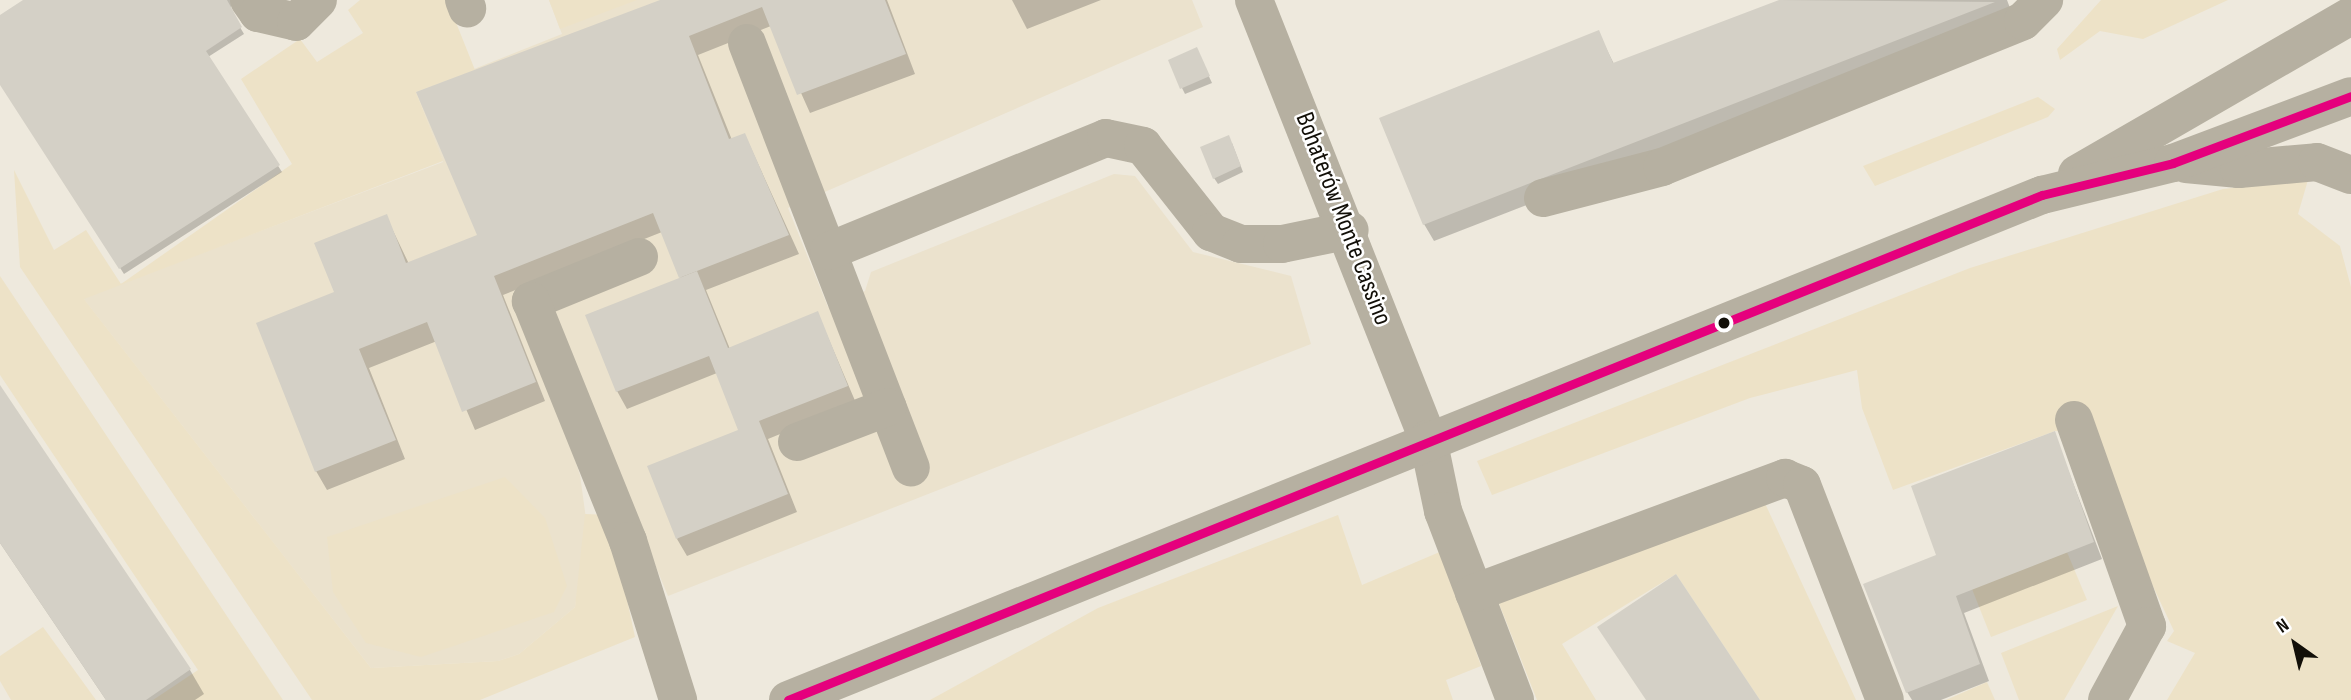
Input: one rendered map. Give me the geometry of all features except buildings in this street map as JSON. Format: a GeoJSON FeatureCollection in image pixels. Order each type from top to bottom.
{"type":"FeatureCollection","features":[{"type":"Feature","properties":{"kind":"street"},"geometry":{"type":"LineString","coordinates":[[249,0],[258,13],[296,22],[318,0]]}},
{"type":"Feature","properties":{"kind":"street","name":"Bohaterów Monte Cassino"},"geometry":{"type":"LineString","coordinates":[[1254,0],[1350,230],[1428,439],[1443,511],[1515,700]]}},
{"type":"Feature","properties":{"kind":"street"},"geometry":{"type":"LineString","coordinates":[[1543,198],[1662,167],[2024,21],[2044,0]]}},
{"type":"Feature","properties":{"kind":"street"},"geometry":{"type":"LineString","coordinates":[[2301,40],[2320,0]]}},
{"type":"Feature","properties":{"kind":"street"},"geometry":{"type":"LineString","coordinates":[[2042,195],[2301,40],[2351,16]]}},
{"type":"Feature","properties":{"kind":"street"},"geometry":{"type":"LineString","coordinates":[[747,43],[911,467]]}},
{"type":"Feature","properties":{"kind":"street"},"geometry":{"type":"LineString","coordinates":[[788,700],[1428,439],[2042,195],[2173,163],[2351,96]]}},
{"type":"Feature","properties":{"kind":"street"},"geometry":{"type":"LineString","coordinates":[[829,251],[1106,138],[1143,146],[1211,232],[1241,244],[1282,244],[1350,230]]}},
{"type":"Feature","properties":{"kind":"street"},"geometry":{"type":"LineString","coordinates":[[2173,163],[2239,169],[2317,162],[2351,175]]}},
{"type":"Feature","properties":{"kind":"street"},"geometry":{"type":"LineString","coordinates":[[639,257],[531,301],[628,541],[678,700]]}},
{"type":"Feature","properties":{"kind":"street"},"geometry":{"type":"LineString","coordinates":[[797,442],[888,407]]}},
{"type":"Feature","properties":{"kind":"street"},"geometry":{"type":"LineString","coordinates":[[2074,420],[2147,626],[2107,700]]}},
{"type":"Feature","properties":{"kind":"street"},"geometry":{"type":"LineString","coordinates":[[1475,593],[1785,478],[1802,485],[1885,700]]}},
{"type":"Feature","properties":{"kind":"shaded area"},"geometry":{"type":"Polygon","coordinates":[[[360,0],[447,0],[475,70],[416,92],[443,161],[84,299],[371,668],[498,661],[519,654],[575,607],[585,514],[609,515],[635,637],[480,700],[312,700],[20,267],[14,170],[54,250],[86,230],[121,284],[292,164],[241,79],[300,39],[317,62],[363,33],[348,10],[360,0]]]}},
{"type":"Feature","properties":{"kind":"shaded area"},"geometry":{"type":"Polygon","coordinates":[[[549,0],[1192,0],[1203,27],[788,208],[828,307],[865,291],[871,272],[1114,174],[1135,176],[1193,252],[1291,276],[1311,344],[668,596],[582,389],[555,399],[580,475],[587,526],[575,607],[519,654],[498,661],[371,668],[83,298],[443,162],[416,92],[562,34],[549,0]]]}},
{"type":"Feature","properties":{"kind":"shaded area"},"geometry":{"type":"Polygon","coordinates":[[[549,0],[637,0],[560,29],[549,0]]]}},
{"type":"Feature","properties":{"kind":"shaded area"},"geometry":{"type":"Polygon","coordinates":[[[2101,0],[2228,0],[2143,39],[2100,31],[2060,60],[2057,49],[2101,0]]]}},
{"type":"Feature","properties":{"kind":"shaded area"},"geometry":{"type":"Polygon","coordinates":[[[2038,97],[2055,109],[2048,117],[1875,186],[1863,166],[2038,97]]]}},
{"type":"Feature","properties":{"kind":"shaded area"},"geometry":{"type":"Polygon","coordinates":[[[2308,180],[2298,214],[2340,246],[2351,287],[2351,700],[2167,700],[2195,653],[2167,641],[2174,631],[2081,433],[2055,431],[1893,490],[1862,408],[1857,370],[1750,398],[1492,495],[1477,461],[1970,268],[2223,189],[2308,180]]]}},
{"type":"Feature","properties":{"kind":"shaded area"},"geometry":{"type":"Polygon","coordinates":[[[0,276],[283,700],[153,700],[198,670],[0,375],[0,276]]]}},
{"type":"Feature","properties":{"kind":"shaded area"},"geometry":{"type":"Polygon","coordinates":[[[505,477],[545,518],[567,586],[554,612],[421,657],[366,643],[333,592],[327,537],[505,477]]]}},
{"type":"Feature","properties":{"kind":"shaded area"},"geometry":{"type":"Polygon","coordinates":[[[1763,499],[1856,700],[1760,700],[1676,574],[1562,644],[1596,700],[1537,700],[1498,601],[1763,499]]]}},
{"type":"Feature","properties":{"kind":"shaded area"},"geometry":{"type":"Polygon","coordinates":[[[1338,515],[1362,585],[1442,551],[1481,666],[1446,680],[1453,700],[930,700],[1098,608],[1338,515]]]}},
{"type":"Feature","properties":{"kind":"shaded area"},"geometry":{"type":"Polygon","coordinates":[[[2067,552],[2087,600],[1991,637],[1972,589],[2067,552]]]}},
{"type":"Feature","properties":{"kind":"shaded area"},"geometry":{"type":"Polygon","coordinates":[[[2118,606],[2064,700],[2019,700],[2001,653],[2118,606]]]}},
{"type":"Feature","properties":{"kind":"shaded area"},"geometry":{"type":"Polygon","coordinates":[[[43,627],[96,700],[11,700],[0,681],[0,656],[43,627]]]}},
{"type":"Feature","properties":{"kind":"shaded area"},"geometry":{"type":"Polygon","coordinates":[[[1987,682],[1995,700],[1946,700],[1987,682]]]}},
{"type":"Feature","properties":{"kind":"transit line"},"geometry":{"type":"LineString","coordinates":[[788,700],[2042,195],[2173,163],[2351,96]]}}]}
